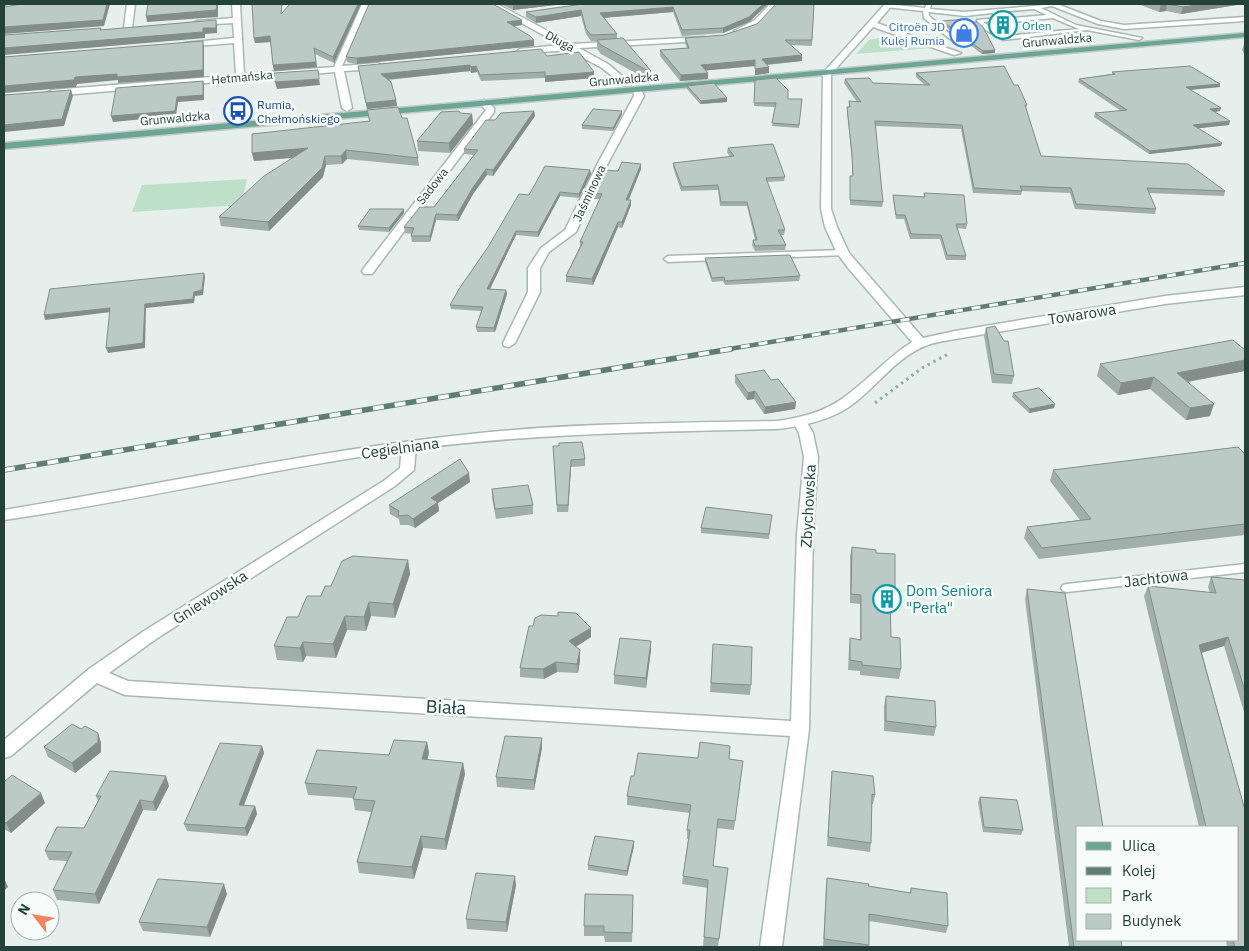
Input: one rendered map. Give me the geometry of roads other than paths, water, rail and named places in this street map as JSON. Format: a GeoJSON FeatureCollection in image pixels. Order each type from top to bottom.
{"type":"FeatureCollection","features":[{"type":"Feature","properties":{"kind":"main road","name":"Grunwaldzka"},"geometry":{"type":"LineString","coordinates":[[4,138],[1245,28]]}},
{"type":"Feature","properties":{"kind":"main road","name":"Grunwaldzka"},"geometry":{"type":"LineString","coordinates":[[4,146],[827,74],[1245,35]]}},
{"type":"Feature","properties":{"kind":"street"},"geometry":{"type":"LineString","coordinates":[[128,28],[131,4]]}},
{"type":"Feature","properties":{"kind":"street"},"geometry":{"type":"LineString","coordinates":[[236,4],[240,77]]}},
{"type":"Feature","properties":{"kind":"street"},"geometry":{"type":"LineString","coordinates":[[347,108],[338,66],[366,4]]}},
{"type":"Feature","properties":{"kind":"street","name":"Długa"},"geometry":{"type":"LineString","coordinates":[[492,4],[605,66],[625,83]]}},
{"type":"Feature","properties":{"kind":"street"},"geometry":{"type":"LineString","coordinates":[[732,35],[753,26],[774,4]]}},
{"type":"Feature","properties":{"kind":"street"},"geometry":{"type":"LineString","coordinates":[[800,422],[847,402],[898,358],[920,343],[853,267],[843,253],[826,209],[827,74],[870,36],[872,24],[888,5]]}},
{"type":"Feature","properties":{"kind":"street"},"geometry":{"type":"LineString","coordinates":[[512,15],[530,13]]}},
{"type":"Feature","properties":{"kind":"street"},"geometry":{"type":"LineString","coordinates":[[192,23],[238,20]]}},
{"type":"Feature","properties":{"kind":"street"},"geometry":{"type":"LineString","coordinates":[[872,24],[957,53]]}},
{"type":"Feature","properties":{"kind":"street"},"geometry":{"type":"LineString","coordinates":[[118,29],[137,28]]}},
{"type":"Feature","properties":{"kind":"street"},"geometry":{"type":"LineString","coordinates":[[870,36],[903,36]]}},
{"type":"Feature","properties":{"kind":"street"},"geometry":{"type":"LineString","coordinates":[[512,52],[717,38]]}},
{"type":"Feature","properties":{"kind":"street"},"geometry":{"type":"LineString","coordinates":[[179,45],[237,40]]}},
{"type":"Feature","properties":{"kind":"street","name":"Hetmańska"},"geometry":{"type":"LineString","coordinates":[[43,94],[387,65]]}},
{"type":"Feature","properties":{"kind":"street","name":"Jaśminowa"},"geometry":{"type":"LineString","coordinates":[[509,342],[534,292],[534,268],[545,250],[570,232],[603,163],[639,96],[638,90]]}},
{"type":"Feature","properties":{"kind":"street","name":"Sadowa"},"geometry":{"type":"LineString","coordinates":[[368,270],[491,110],[484,104]]}},
{"type":"Feature","properties":{"kind":"street","name":"Towarowa"},"geometry":{"type":"LineString","coordinates":[[920,343],[955,335],[1165,300],[1245,291]]}},
{"type":"Feature","properties":{"kind":"street","name":"Cegielniana"},"geometry":{"type":"LineString","coordinates":[[4,515],[332,458],[480,437],[556,431],[777,425],[800,422]]}},
{"type":"Feature","properties":{"kind":"street","name":"Zbychowska"},"geometry":{"type":"LineString","coordinates":[[771,947],[800,728],[806,534],[811,457],[806,433],[800,422]]}},
{"type":"Feature","properties":{"kind":"street","name":"Gniewowska"},"geometry":{"type":"LineString","coordinates":[[4,750],[95,674],[150,635],[407,470],[409,446]]}},
{"type":"Feature","properties":{"kind":"street","name":"Biała"},"geometry":{"type":"LineString","coordinates":[[95,674],[125,688],[800,728]]}},
{"type":"Feature","properties":{"kind":"lane"},"geometry":{"type":"LineString","coordinates":[[931,4],[926,11],[926,17],[932,24],[955,41]]}},
{"type":"Feature","properties":{"kind":"lane"},"geometry":{"type":"LineString","coordinates":[[888,5],[926,11],[965,14],[1053,4],[1100,23],[1124,27],[1245,19]]}},
{"type":"Feature","properties":{"kind":"lane"},"geometry":{"type":"LineString","coordinates":[[1035,7],[1074,26]]}},
{"type":"Feature","properties":{"kind":"lane"},"geometry":{"type":"LineString","coordinates":[[993,12],[1026,25],[1063,20]]}},
{"type":"Feature","properties":{"kind":"lane"},"geometry":{"type":"LineString","coordinates":[[1055,16],[979,22],[1003,38],[1088,29]]}},
{"type":"Feature","properties":{"kind":"lane"},"geometry":{"type":"LineString","coordinates":[[1044,34],[1034,28],[1074,26],[1139,38]]}},
{"type":"Feature","properties":{"kind":"lane"},"geometry":{"type":"LineString","coordinates":[[668,259],[843,253]]}},
{"type":"Feature","properties":{"kind":"lane","name":"Jachtowa"},"geometry":{"type":"LineString","coordinates":[[1067,588],[1245,568]]}},
{"type":"Feature","properties":{"kind":"railway"},"geometry":{"type":"LineString","coordinates":[[723,350],[1245,263]]}},
{"type":"Feature","properties":{"kind":"railway"},"geometry":{"type":"LineString","coordinates":[[4,470],[731,349]]}},
{"type":"Feature","properties":{"kind":"place","name":"Orlen"},"geometry":{"type":"Point","coordinates":[1003,25]}},
{"type":"Feature","properties":{"kind":"place","name":"Citroën JD Kulej Rumia"},"geometry":{"type":"Point","coordinates":[964,33]}},
{"type":"Feature","properties":{"kind":"place","name":"Rumia, Chełmońskiego"},"geometry":{"type":"Point","coordinates":[238,111]}},
{"type":"Feature","properties":{"kind":"place","name":"Dom Seniora \"Perła\""},"geometry":{"type":"Point","coordinates":[887,599]}}]}
